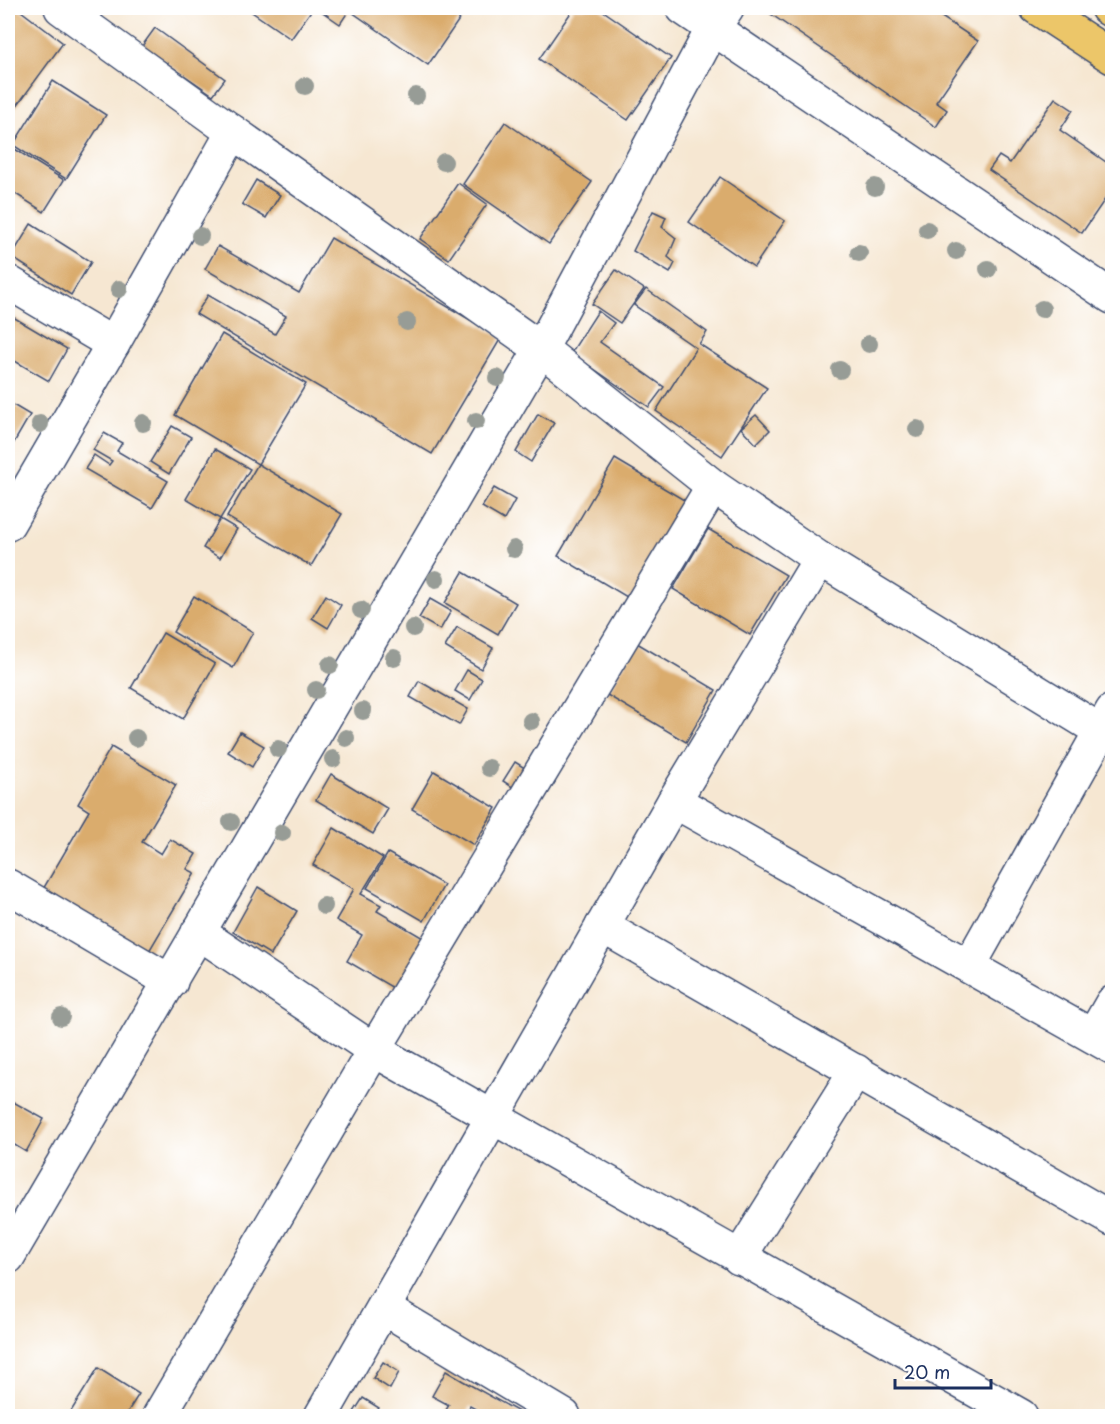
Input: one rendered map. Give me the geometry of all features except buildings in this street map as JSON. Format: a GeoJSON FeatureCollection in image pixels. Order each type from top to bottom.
{"type":"FeatureCollection","features":[{"type":"Feature","properties":{"kind":"main road"},"geometry":{"type":"LineString","coordinates":[[1037,8],[1113,57]]}},
{"type":"Feature","properties":{"kind":"main road"},"geometry":{"type":"LineString","coordinates":[[1107,8],[1113,11]]}},
{"type":"Feature","properties":{"kind":"street"},"geometry":{"type":"LineString","coordinates":[[61,8],[541,349],[713,486],[820,559],[1107,721],[969,966]]}},
{"type":"Feature","properties":{"kind":"street"},"geometry":{"type":"LineString","coordinates":[[683,8],[720,18],[1113,297]]}},
{"type":"Feature","properties":{"kind":"street"},"geometry":{"type":"LineString","coordinates":[[8,1257],[541,349],[720,18]]}},
{"type":"Feature","properties":{"kind":"street"},"geometry":{"type":"LineString","coordinates":[[8,524],[233,132]]}},
{"type":"Feature","properties":{"kind":"street"},"geometry":{"type":"LineString","coordinates":[[8,282],[113,344]]}},
{"type":"Feature","properties":{"kind":"street"},"geometry":{"type":"LineString","coordinates":[[159,1416],[374,1050],[713,486]]}},
{"type":"Feature","properties":{"kind":"street"},"geometry":{"type":"LineString","coordinates":[[322,1416],[674,801],[820,559]]}},
{"type":"Feature","properties":{"kind":"street"},"geometry":{"type":"LineString","coordinates":[[674,801],[1103,1042],[1113,1003]]}},
{"type":"Feature","properties":{"kind":"street"},"geometry":{"type":"LineString","coordinates":[[8,886],[171,982]]}},
{"type":"Feature","properties":{"kind":"street"},"geometry":{"type":"LineString","coordinates":[[602,926],[1113,1219]]}},
{"type":"Feature","properties":{"kind":"street"},"geometry":{"type":"LineString","coordinates":[[198,932],[374,1050],[1021,1416]]}},
{"type":"Feature","properties":{"kind":"street"},"geometry":{"type":"LineString","coordinates":[[739,1258],[856,1071]]}},
{"type":"Feature","properties":{"kind":"street"},"geometry":{"type":"LineString","coordinates":[[384,1308],[564,1416]]}}]}
